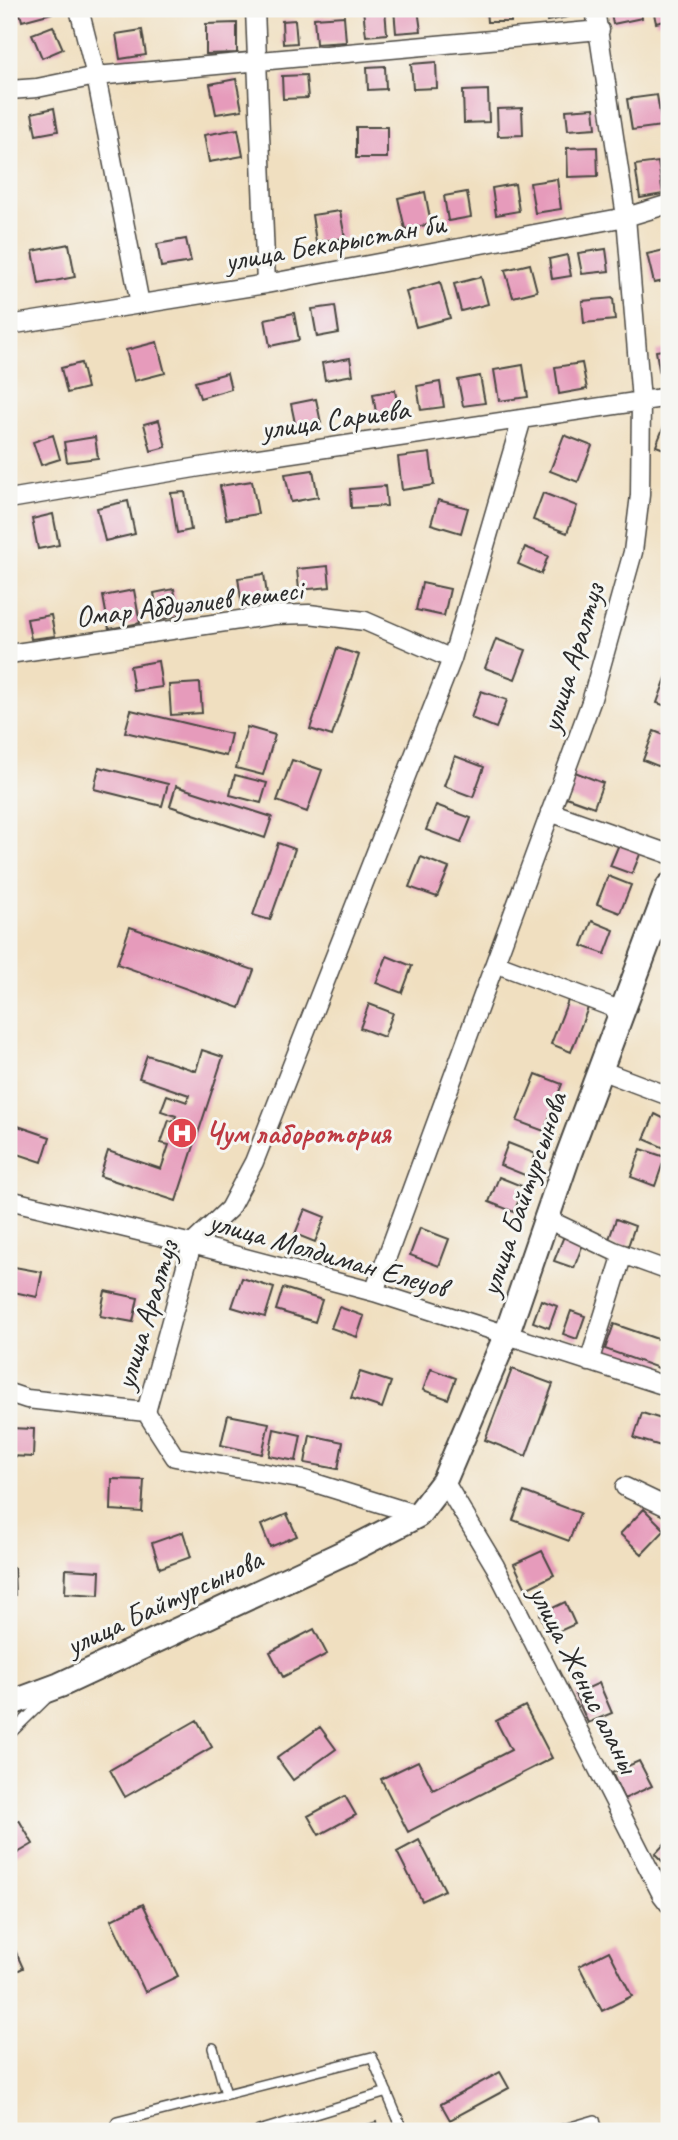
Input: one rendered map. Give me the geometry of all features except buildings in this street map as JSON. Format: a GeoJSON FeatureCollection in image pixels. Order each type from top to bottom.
{"type":"FeatureCollection","features":[{"type":"Feature","properties":{"kind":"street"},"geometry":{"type":"LineString","coordinates":[[79,9],[96,76],[140,304]]}},
{"type":"Feature","properties":{"kind":"street"},"geometry":{"type":"LineString","coordinates":[[255,9],[266,284]]}},
{"type":"Feature","properties":{"kind":"street","name":"улица Аралтуз"},"geometry":{"type":"LineString","coordinates":[[374,1292],[591,702],[633,552],[640,495],[641,401],[626,216],[595,9]]}},
{"type":"Feature","properties":{"kind":"street"},"geometry":{"type":"LineString","coordinates":[[9,90],[37,88],[96,76],[600,30]]}},
{"type":"Feature","properties":{"kind":"street","name":"улица Бекарыстан би"},"geometry":{"type":"LineString","coordinates":[[9,325],[266,284],[626,216],[669,204]]}},
{"type":"Feature","properties":{"kind":"street","name":"улица Сариева"},"geometry":{"type":"LineString","coordinates":[[9,499],[218,464],[669,397]]}},
{"type":"Feature","properties":{"kind":"street","name":"улица Аралтуз"},"geometry":{"type":"LineString","coordinates":[[146,1412],[192,1244],[229,1209],[254,1162],[452,659],[522,419]]}},
{"type":"Feature","properties":{"kind":"street","name":"Омар Абдуәлиев көшесі"},"geometry":{"type":"LineString","coordinates":[[9,654],[274,615],[309,614],[365,621],[452,659]]}},
{"type":"Feature","properties":{"kind":"street"},"geometry":{"type":"LineString","coordinates":[[551,812],[669,854]]}},
{"type":"Feature","properties":{"kind":"street","name":"улица Байтурсынова"},"geometry":{"type":"LineString","coordinates":[[9,1704],[60,1685],[354,1548],[418,1515],[444,1481],[506,1336],[600,1070],[669,886]]}},
{"type":"Feature","properties":{"kind":"street"},"geometry":{"type":"LineString","coordinates":[[495,963],[622,1011]]}},
{"type":"Feature","properties":{"kind":"street"},"geometry":{"type":"LineString","coordinates":[[600,1070],[669,1097]]}},
{"type":"Feature","properties":{"kind":"street","name":"улица Молдиман Елеуов"},"geometry":{"type":"LineString","coordinates":[[9,1200],[374,1292],[669,1387]]}},
{"type":"Feature","properties":{"kind":"street"},"geometry":{"type":"LineString","coordinates":[[547,1219],[623,1254],[669,1271]]}},
{"type":"Feature","properties":{"kind":"street"},"geometry":{"type":"LineString","coordinates":[[589,1362],[623,1254]]}},
{"type":"Feature","properties":{"kind":"street"},"geometry":{"type":"LineString","coordinates":[[9,1393],[27,1399],[146,1412],[175,1457],[305,1480],[418,1515]]}},
{"type":"Feature","properties":{"kind":"street","name":"улица Женис аланы"},"geometry":{"type":"LineString","coordinates":[[444,1481],[495,1566],[662,1895],[669,1904]]}},
{"type":"Feature","properties":{"kind":"street"},"geometry":{"type":"LineString","coordinates":[[625,1487],[669,1508]]}},
{"type":"Feature","properties":{"kind":"lane"},"geometry":{"type":"LineString","coordinates":[[9,1735],[60,1685]]}},
{"type":"Feature","properties":{"kind":"lane"},"geometry":{"type":"LineString","coordinates":[[213,2048],[226,2094]]}},
{"type":"Feature","properties":{"kind":"lane"},"geometry":{"type":"LineString","coordinates":[[119,2131],[117,2122],[372,2057],[403,2131]]}},
{"type":"Feature","properties":{"kind":"lane"},"geometry":{"type":"LineString","coordinates":[[259,2131],[387,2092]]}},
{"type":"Feature","properties":{"kind":"lane"},"geometry":{"type":"LineString","coordinates":[[557,2131],[596,2120],[598,2131]]}},
{"type":"Feature","properties":{"kind":"place","name":"Чум лаборотория"},"geometry":{"type":"Point","coordinates":[182,1133]}}]}
